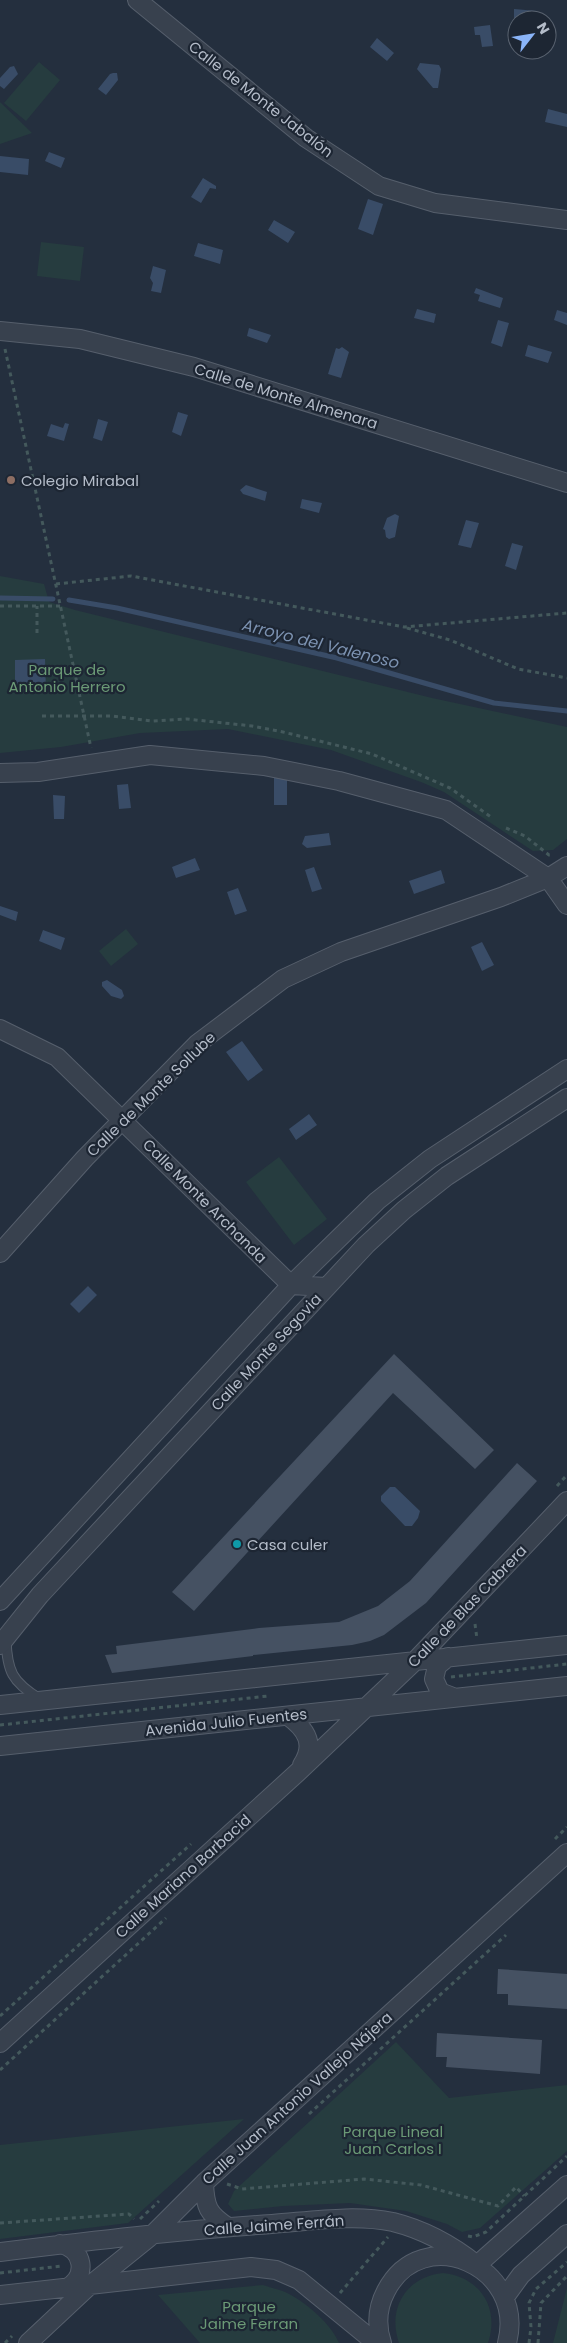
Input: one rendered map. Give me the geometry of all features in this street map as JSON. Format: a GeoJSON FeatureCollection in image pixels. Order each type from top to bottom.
{"type":"FeatureCollection","features":[{"type":"Feature","properties":{"kind":"street","name":"Calle de Monte Jabalón"},"geometry":{"type":"LineString","coordinates":[[137,0],[306,138],[379,186],[435,203],[567,220]]}},
{"type":"Feature","properties":{"kind":"street","name":"Calle de Monte Almenara"},"geometry":{"type":"LineString","coordinates":[[0,331],[80,338],[194,367],[567,483]]}},
{"type":"Feature","properties":{"kind":"street"},"geometry":{"type":"LineString","coordinates":[[0,773],[38,772],[150,755],[264,766],[339,781],[446,810],[548,878],[567,905]]}},
{"type":"Feature","properties":{"kind":"street","name":"Calle de Monte Sollube"},"geometry":{"type":"LineString","coordinates":[[0,1253],[84,1158],[197,1044],[283,979],[341,952],[501,897],[548,878],[567,866]]}},
{"type":"Feature","properties":{"kind":"street","name":"Calle Monte Archanda"},"geometry":{"type":"LineString","coordinates":[[0,1028],[57,1057],[123,1119],[291,1285]]}},
{"type":"Feature","properties":{"kind":"street","name":"Calle Monte Segovia"},"geometry":{"type":"LineString","coordinates":[[0,1601],[291,1285],[377,1201],[430,1158],[567,1068]]}},
{"type":"Feature","properties":{"kind":"street","name":"Calle Monte Segovia"},"geometry":{"type":"LineString","coordinates":[[3,1641],[40,1595],[366,1246],[404,1210],[446,1176],[567,1098]]}},
{"type":"Feature","properties":{"kind":"street"},"geometry":{"type":"LineString","coordinates":[[293,1323],[291,1285],[326,1287]]}},
{"type":"Feature","properties":{"kind":"street","name":"Calle de Blas Cabrera"},"geometry":{"type":"LineString","coordinates":[[363,1708],[415,1661],[567,1501]]}},
{"type":"Feature","properties":{"kind":"street"},"geometry":{"type":"LineString","coordinates":[[0,1705],[567,1645]]}},
{"type":"Feature","properties":{"kind":"street"},"geometry":{"type":"LineString","coordinates":[[448,1658],[437,1666],[434,1679],[440,1692],[452,1697]]}},
{"type":"Feature","properties":{"kind":"street","name":"Avenida Julio Fuentes"},"geometry":{"type":"LineString","coordinates":[[0,1746],[567,1686]]}},
{"type":"Feature","properties":{"kind":"street","name":"Calle Mariano Barbacid"},"geometry":{"type":"LineString","coordinates":[[0,2043],[298,1772],[363,1708]]}},
{"type":"Feature","properties":{"kind":"street"},"geometry":{"type":"LineString","coordinates":[[288,1716],[302,1726],[308,1741],[307,1758],[298,1772]]}},
{"type":"Feature","properties":{"kind":"street","name":"Calle Juan Antonio Vallejo Nájera"},"geometry":{"type":"LineString","coordinates":[[22,2337],[218,2183],[567,1853]]}},
{"type":"Feature","properties":{"kind":"street"},"geometry":{"type":"LineString","coordinates":[[218,2183],[205,2202],[213,2218],[228,2227]]}},
{"type":"Feature","properties":{"kind":"street"},"geometry":{"type":"LineString","coordinates":[[382,2343],[378,2317],[381,2301],[399,2273],[413,2264],[437,2257],[462,2259],[477,2265],[567,2185]]}},
{"type":"Feature","properties":{"kind":"street","name":"Calle Jaime Ferrán"},"geometry":{"type":"LineString","coordinates":[[0,2252],[59,2244],[228,2227],[356,2218],[393,2222],[446,2242],[489,2274],[505,2298]]}},
{"type":"Feature","properties":{"kind":"street"},"geometry":{"type":"LineString","coordinates":[[507,2343],[510,2327],[505,2298],[521,2274],[567,2234]]}},
{"type":"Feature","properties":{"kind":"street"},"geometry":{"type":"LineString","coordinates":[[59,2244],[74,2250],[81,2263],[78,2278],[67,2288]]}},
{"type":"Feature","properties":{"kind":"street"},"geometry":{"type":"LineString","coordinates":[[0,2295],[251,2266],[276,2270],[299,2280],[376,2343]]}},
{"type":"Feature","properties":{"kind":"lane"},"geometry":{"type":"LineString","coordinates":[[3,1641],[11,1674],[23,1689],[42,1701]]}},
{"type":"Feature","properties":{"kind":"path"},"geometry":{"type":"LineString","coordinates":[[0,331],[95,763]]}},
{"type":"Feature","properties":{"kind":"path"},"geometry":{"type":"LineString","coordinates":[[56,584],[131,576],[404,627],[450,640],[518,669],[567,678]]}},
{"type":"Feature","properties":{"kind":"path"},"geometry":{"type":"LineString","coordinates":[[0,606],[60,606]]}},
{"type":"Feature","properties":{"kind":"path"},"geometry":{"type":"LineString","coordinates":[[37,606],[37,633]]}},
{"type":"Feature","properties":{"kind":"path"},"geometry":{"type":"LineString","coordinates":[[404,627],[567,613]]}},
{"type":"Feature","properties":{"kind":"path"},"geometry":{"type":"LineString","coordinates":[[42,716],[84,715]]}},
{"type":"Feature","properties":{"kind":"path"},"geometry":{"type":"LineString","coordinates":[[554,1490],[567,1475]]}},
{"type":"Feature","properties":{"kind":"path"},"geometry":{"type":"LineString","coordinates":[[478,1644],[473,1625],[480,1619]]}},
{"type":"Feature","properties":{"kind":"path"},"geometry":{"type":"LineString","coordinates":[[450,1677],[567,1664]]}},
{"type":"Feature","properties":{"kind":"path"},"geometry":{"type":"LineString","coordinates":[[0,2016],[191,1843]]}},
{"type":"Feature","properties":{"kind":"path"},"geometry":{"type":"LineString","coordinates":[[0,2070],[171,1913]]}},
{"type":"Feature","properties":{"kind":"path"},"geometry":{"type":"LineString","coordinates":[[308,2114],[507,1934]]}},
{"type":"Feature","properties":{"kind":"path"},"geometry":{"type":"LineString","coordinates":[[462,2235],[473,2237],[486,2232],[567,2156]]}},
{"type":"Feature","properties":{"kind":"path"},"geometry":{"type":"LineString","coordinates":[[218,2183],[242,2189],[364,2179],[421,2185],[498,2206],[516,2187],[538,2211]]}},
{"type":"Feature","properties":{"kind":"path"},"geometry":{"type":"LineString","coordinates":[[218,2183],[234,2181]]}},
{"type":"Feature","properties":{"kind":"path"},"geometry":{"type":"LineString","coordinates":[[0,2222],[129,2214],[140,2224],[166,2197]]}},
{"type":"Feature","properties":{"kind":"path"},"geometry":{"type":"LineString","coordinates":[[132,2226],[137,2222]]}},
{"type":"Feature","properties":{"kind":"path"},"geometry":{"type":"LineString","coordinates":[[330,2304],[388,2236],[393,2222]]}},
{"type":"Feature","properties":{"kind":"path"},"geometry":{"type":"LineString","coordinates":[[529,2343],[531,2327],[529,2303],[536,2289],[567,2262]]}},
{"type":"Feature","properties":{"kind":"path"},"geometry":{"type":"LineString","coordinates":[[0,2273],[62,2266]]}},
{"type":"Feature","properties":{"kind":"path"},"geometry":{"type":"LineString","coordinates":[[538,2343],[541,2303],[567,2276]]}},
{"type":"Feature","properties":{"kind":"path"},"geometry":{"type":"LineString","coordinates":[[5,2343],[22,2337]]}},
{"type":"Feature","properties":{"kind":"green space"},"geometry":{"type":"Polygon","coordinates":[[[39,62],[60,80],[26,121],[4,103],[39,62]]]}},
{"type":"Feature","properties":{"kind":"green space"},"geometry":{"type":"Polygon","coordinates":[[[0,102],[32,133],[0,144],[0,102]]]}},
{"type":"Feature","properties":{"kind":"green space"},"geometry":{"type":"Polygon","coordinates":[[[41,242],[84,247],[80,281],[37,276],[41,242]]]}},
{"type":"Feature","properties":{"kind":"green space","name":"Parque de Antonio Herrero"},"geometry":{"type":"Polygon","coordinates":[[[0,576],[44,584],[49,602],[75,610],[432,698],[567,727],[567,839],[553,850],[533,851],[444,792],[421,782],[331,750],[228,729],[140,733],[61,747],[0,753],[0,576]]]}},
{"type":"Feature","properties":{"kind":"green space"},"geometry":{"type":"Polygon","coordinates":[[[126,929],[138,944],[111,966],[99,951],[126,929]]]}},
{"type":"Feature","properties":{"kind":"green space"},"geometry":{"type":"Polygon","coordinates":[[[279,1157],[327,1219],[294,1245],[246,1182],[279,1157]]]}},
{"type":"Feature","properties":{"kind":"green space","name":"Parque Lineal Juan Carlos I"},"geometry":{"type":"Polygon","coordinates":[[[396,2042],[449,2098],[567,2085],[567,2151],[480,2228],[462,2232],[447,2224],[406,2211],[350,2203],[283,2206],[234,2211],[228,2204],[234,2191],[396,2042]]]}},
{"type":"Feature","properties":{"kind":"green space"},"geometry":{"type":"Polygon","coordinates":[[[244,2119],[128,2223],[0,2239],[0,2145],[244,2119]]]}},
{"type":"Feature","properties":{"kind":"green space"},"geometry":{"type":"Polygon","coordinates":[[[443,2273],[467,2281],[484,2296],[491,2318],[488,2343],[399,2343],[396,2318],[403,2296],[419,2281],[443,2273]]]}},
{"type":"Feature","properties":{"kind":"green space","name":"Parque Jaime Ferran"},"geometry":{"type":"Polygon","coordinates":[[[263,2285],[286,2293],[304,2303],[325,2322],[339,2343],[200,2343],[158,2295],[263,2285]]]}},
{"type":"Feature","properties":{"kind":"green space"},"geometry":{"type":"Polygon","coordinates":[[[567,2288],[567,2343],[553,2343],[567,2288]]]}},
{"type":"Feature","properties":{"kind":"water"},"geometry":{"type":"Polygon","coordinates":[[[490,25],[493,46],[482,47],[480,35],[475,35],[474,27],[490,25]]]}},
{"type":"Feature","properties":{"kind":"water"},"geometry":{"type":"Polygon","coordinates":[[[377,38],[394,53],[387,61],[370,47],[377,38]]]}},
{"type":"Feature","properties":{"kind":"water"},"geometry":{"type":"Polygon","coordinates":[[[420,63],[439,65],[441,69],[438,88],[433,88],[417,69],[420,63]]]}},
{"type":"Feature","properties":{"kind":"water"},"geometry":{"type":"Polygon","coordinates":[[[14,66],[18,74],[4,89],[0,86],[0,78],[10,67],[14,66]]]}},
{"type":"Feature","properties":{"kind":"water"},"geometry":{"type":"Polygon","coordinates":[[[117,73],[118,80],[106,95],[98,89],[110,74],[117,73]]]}},
{"type":"Feature","properties":{"kind":"water"},"geometry":{"type":"Polygon","coordinates":[[[548,109],[567,114],[567,127],[545,122],[548,109]]]}},
{"type":"Feature","properties":{"kind":"water"},"geometry":{"type":"Polygon","coordinates":[[[49,152],[65,158],[61,168],[45,161],[49,152]]]}},
{"type":"Feature","properties":{"kind":"water"},"geometry":{"type":"Polygon","coordinates":[[[0,156],[29,159],[28,175],[0,172],[0,156]]]}},
{"type":"Feature","properties":{"kind":"water"},"geometry":{"type":"Polygon","coordinates":[[[203,178],[216,186],[216,189],[210,188],[201,203],[191,197],[203,178]]]}},
{"type":"Feature","properties":{"kind":"water"},"geometry":{"type":"Polygon","coordinates":[[[368,199],[383,204],[373,235],[358,229],[368,199]]]}},
{"type":"Feature","properties":{"kind":"water"},"geometry":{"type":"Polygon","coordinates":[[[274,220],[295,232],[288,243],[268,230],[274,220]]]}},
{"type":"Feature","properties":{"kind":"water"},"geometry":{"type":"Polygon","coordinates":[[[198,243],[223,250],[220,264],[194,256],[198,243]]]}},
{"type":"Feature","properties":{"kind":"water"},"geometry":{"type":"Polygon","coordinates":[[[153,266],[166,270],[161,293],[151,291],[153,283],[150,278],[153,266]]]}},
{"type":"Feature","properties":{"kind":"water"},"geometry":{"type":"Polygon","coordinates":[[[476,288],[503,298],[500,308],[478,301],[480,295],[474,293],[476,288]]]}},
{"type":"Feature","properties":{"kind":"water"},"geometry":{"type":"Polygon","coordinates":[[[417,309],[436,314],[434,323],[414,318],[417,309]]]}},
{"type":"Feature","properties":{"kind":"water"},"geometry":{"type":"Polygon","coordinates":[[[557,310],[567,313],[567,325],[554,320],[557,310]]]}},
{"type":"Feature","properties":{"kind":"water"},"geometry":{"type":"Polygon","coordinates":[[[498,320],[509,323],[502,347],[491,343],[498,320]]]}},
{"type":"Feature","properties":{"kind":"water"},"geometry":{"type":"Polygon","coordinates":[[[249,328],[271,335],[267,343],[247,336],[249,328]]]}},
{"type":"Feature","properties":{"kind":"water"},"geometry":{"type":"Polygon","coordinates":[[[528,345],[552,352],[548,363],[525,356],[528,345]]]}},
{"type":"Feature","properties":{"kind":"water"},"geometry":{"type":"Polygon","coordinates":[[[342,347],[349,352],[341,378],[328,374],[336,348],[342,347]]]}},
{"type":"Feature","properties":{"kind":"water"},"geometry":{"type":"Polygon","coordinates":[[[178,412],[188,415],[181,436],[172,432],[178,412]]]}},
{"type":"Feature","properties":{"kind":"water"},"geometry":{"type":"Polygon","coordinates":[[[98,419],[108,422],[102,441],[93,438],[98,419]]]}},
{"type":"Feature","properties":{"kind":"water"},"geometry":{"type":"Polygon","coordinates":[[[65,423],[69,424],[64,441],[47,436],[51,424],[63,428],[65,423]]]}},
{"type":"Feature","properties":{"kind":"water"},"geometry":{"type":"Polygon","coordinates":[[[246,485],[267,492],[265,501],[243,494],[240,490],[246,485]]]}},
{"type":"Feature","properties":{"kind":"water"},"geometry":{"type":"Polygon","coordinates":[[[302,499],[322,503],[319,513],[300,508],[302,499]]]}},
{"type":"Feature","properties":{"kind":"water"},"geometry":{"type":"Polygon","coordinates":[[[395,514],[399,516],[395,537],[389,539],[386,537],[385,530],[383,529],[387,518],[395,514]]]}},
{"type":"Feature","properties":{"kind":"water"},"geometry":{"type":"Polygon","coordinates":[[[466,520],[479,523],[471,548],[458,545],[466,520]]]}},
{"type":"Feature","properties":{"kind":"water"},"geometry":{"type":"Polygon","coordinates":[[[512,543],[523,546],[516,570],[505,566],[512,543]]]}},
{"type":"Feature","properties":{"kind":"water"},"geometry":{"type":"Polygon","coordinates":[[[45,659],[46,691],[15,691],[15,660],[45,659]]]}},
{"type":"Feature","properties":{"kind":"water"},"geometry":{"type":"Polygon","coordinates":[[[274,778],[287,778],[287,805],[274,805],[274,778]]]}},
{"type":"Feature","properties":{"kind":"water"},"geometry":{"type":"Polygon","coordinates":[[[128,784],[131,808],[119,809],[117,785],[128,784]]]}},
{"type":"Feature","properties":{"kind":"water"},"geometry":{"type":"Polygon","coordinates":[[[53,795],[65,796],[64,819],[54,819],[53,795]]]}},
{"type":"Feature","properties":{"kind":"water"},"geometry":{"type":"Polygon","coordinates":[[[329,833],[331,845],[307,848],[302,844],[305,836],[329,833]]]}},
{"type":"Feature","properties":{"kind":"water"},"geometry":{"type":"Polygon","coordinates":[[[195,858],[200,870],[176,878],[172,867],[195,858]]]}},
{"type":"Feature","properties":{"kind":"water"},"geometry":{"type":"Polygon","coordinates":[[[314,867],[322,889],[312,892],[305,870],[314,867]]]}},
{"type":"Feature","properties":{"kind":"water"},"geometry":{"type":"Polygon","coordinates":[[[441,870],[445,883],[414,894],[409,881],[441,870]]]}},
{"type":"Feature","properties":{"kind":"water"},"geometry":{"type":"Polygon","coordinates":[[[238,888],[247,911],[235,915],[227,892],[238,888]]]}},
{"type":"Feature","properties":{"kind":"water"},"geometry":{"type":"Polygon","coordinates":[[[0,906],[18,912],[16,921],[0,915],[0,906]]]}},
{"type":"Feature","properties":{"kind":"water"},"geometry":{"type":"Polygon","coordinates":[[[43,930],[65,938],[61,950],[39,941],[43,930]]]}},
{"type":"Feature","properties":{"kind":"water"},"geometry":{"type":"Polygon","coordinates":[[[482,942],[494,965],[482,971],[471,947],[482,942]]]}},
{"type":"Feature","properties":{"kind":"water"},"geometry":{"type":"Polygon","coordinates":[[[107,980],[122,990],[124,996],[121,999],[111,996],[102,986],[102,982],[107,980]]]}},
{"type":"Feature","properties":{"kind":"water"},"geometry":{"type":"Polygon","coordinates":[[[242,1041],[263,1070],[248,1081],[226,1052],[242,1041]]]}},
{"type":"Feature","properties":{"kind":"water"},"geometry":{"type":"Polygon","coordinates":[[[309,1114],[317,1125],[296,1140],[289,1129],[309,1114]]]}},
{"type":"Feature","properties":{"kind":"water"},"geometry":{"type":"Polygon","coordinates":[[[88,1286],[97,1295],[79,1313],[70,1304],[88,1286]]]}},
{"type":"Feature","properties":{"kind":"water"},"geometry":{"type":"Polygon","coordinates":[[[390,1487],[395,1487],[420,1511],[418,1518],[412,1526],[405,1526],[381,1501],[381,1496],[390,1487]]]}},
{"type":"Feature","properties":{"kind":"building"},"geometry":{"type":"Polygon","coordinates":[[[394,1354],[494,1450],[475,1469],[393,1393],[194,1611],[172,1592],[394,1354]]]}},
{"type":"Feature","properties":{"kind":"building"},"geometry":{"type":"Polygon","coordinates":[[[517,1463],[537,1481],[426,1603],[384,1635],[370,1641],[352,1645],[253,1655],[112,1673],[105,1655],[117,1654],[116,1646],[259,1628],[339,1622],[378,1606],[410,1581],[517,1463]]]}},
{"type":"Feature","properties":{"kind":"building"},"geometry":{"type":"Polygon","coordinates":[[[498,1969],[567,1974],[567,2009],[508,2005],[508,1994],[497,1994],[498,1969]]]}},
{"type":"Feature","properties":{"kind":"building"},"geometry":{"type":"Polygon","coordinates":[[[437,2033],[542,2040],[540,2074],[446,2067],[447,2057],[436,2057],[437,2033]]]}},
{"type":"Feature","properties":{"kind":"waterway","name":"Arroyo del Valenoso"},"geometry":{"type":"LineString","coordinates":[[0,598],[53,599]]}},
{"type":"Feature","properties":{"kind":"waterway","name":"Arroyo del Valenoso"},"geometry":{"type":"LineString","coordinates":[[69,600],[117,608],[337,658],[494,703],[567,711]]}},
{"type":"Feature","properties":{"kind":"place","name":"Colegio Mirabal"},"geometry":{"type":"Point","coordinates":[11,480]}},
{"type":"Feature","properties":{"kind":"place","name":"Casa culer"},"geometry":{"type":"Point","coordinates":[237,1544]}}]}
